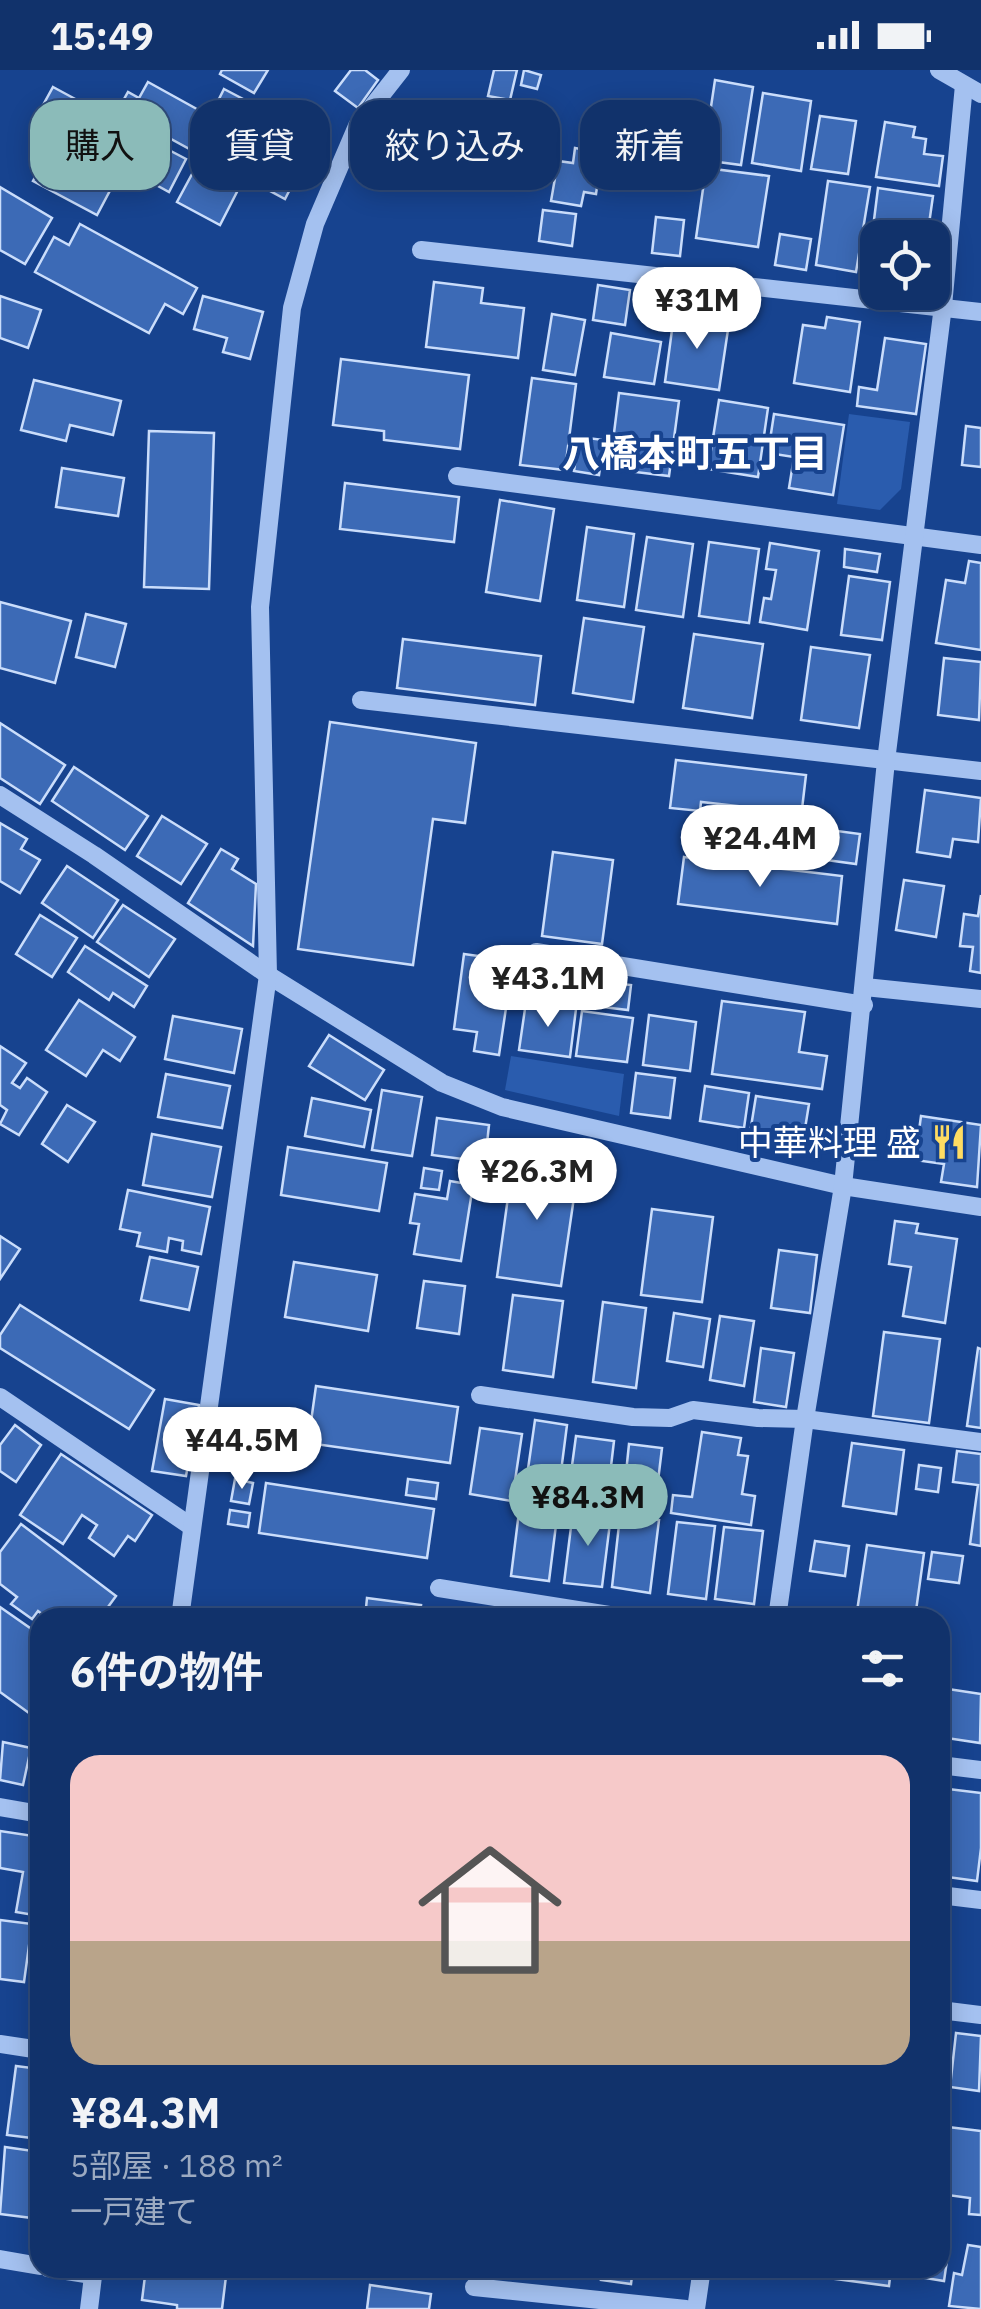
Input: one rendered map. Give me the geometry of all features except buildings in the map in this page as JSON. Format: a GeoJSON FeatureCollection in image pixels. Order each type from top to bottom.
{"type":"FeatureCollection","features":[{"type":"Feature","properties":{"kind":"street"},"geometry":{"type":"LineString","coordinates":[[181,1608],[268,975],[260,608],[292,308],[316,224],[357,126],[401,70]]}},
{"type":"Feature","properties":{"kind":"street"},"geometry":{"type":"LineString","coordinates":[[939,70],[981,94]]}},
{"type":"Feature","properties":{"kind":"street"},"geometry":{"type":"LineString","coordinates":[[950,232],[964,84]]}},
{"type":"Feature","properties":{"kind":"street"},"geometry":{"type":"LineString","coordinates":[[421,250],[860,297]]}},
{"type":"Feature","properties":{"kind":"street"},"geometry":{"type":"LineString","coordinates":[[950,307],[981,312]]}},
{"type":"Feature","properties":{"kind":"street"},"geometry":{"type":"LineString","coordinates":[[778,1608],[844,1186],[886,761],[943,310]]}},
{"type":"Feature","properties":{"kind":"street"},"geometry":{"type":"LineString","coordinates":[[456,476],[981,546]]}},
{"type":"Feature","properties":{"kind":"street"},"geometry":{"type":"LineString","coordinates":[[361,700],[981,771]]}},
{"type":"Feature","properties":{"kind":"street"},"geometry":{"type":"LineString","coordinates":[[0,795],[268,975],[442,1083],[502,1107],[844,1186],[981,1207]]}},
{"type":"Feature","properties":{"kind":"street"},"geometry":{"type":"LineString","coordinates":[[536,952],[864,996],[981,999]]}},
{"type":"Feature","properties":{"kind":"street"},"geometry":{"type":"LineString","coordinates":[[480,1395],[632,1417],[670,1418],[693,1410],[758,1418],[805,1418],[981,1442]]}},
{"type":"Feature","properties":{"kind":"street"},"geometry":{"type":"LineString","coordinates":[[0,1397],[192,1527]]}},
{"type":"Feature","properties":{"kind":"street"},"geometry":{"type":"LineString","coordinates":[[438,1588],[565,1608]]}},
{"type":"Feature","properties":{"kind":"street"},"geometry":{"type":"LineString","coordinates":[[950,1766],[981,1770]]}},
{"type":"Feature","properties":{"kind":"street"},"geometry":{"type":"LineString","coordinates":[[0,1807],[30,1812]]}},
{"type":"Feature","properties":{"kind":"street"},"geometry":{"type":"LineString","coordinates":[[950,1896],[981,1900]]}},
{"type":"Feature","properties":{"kind":"street"},"geometry":{"type":"LineString","coordinates":[[950,2011],[981,2015]]}},
{"type":"Feature","properties":{"kind":"street"},"geometry":{"type":"LineString","coordinates":[[0,2044],[30,2048]]}},
{"type":"Feature","properties":{"kind":"street"},"geometry":{"type":"LineString","coordinates":[[0,2259],[30,2264]]}},
{"type":"Feature","properties":{"kind":"street"},"geometry":{"type":"LineString","coordinates":[[89,2309],[92,2278]]}},
{"type":"Feature","properties":{"kind":"street"},"geometry":{"type":"LineString","coordinates":[[696,2309],[701,2278]]}},
{"type":"Feature","properties":{"kind":"street"},"geometry":{"type":"LineString","coordinates":[[474,2287],[686,2309]]}},
{"type":"Feature","properties":{"kind":"shaded area"},"geometry":{"type":"Polygon","coordinates":[[[849,414],[910,422],[901,489],[880,510],[837,504],[849,414]]]}},
{"type":"Feature","properties":{"kind":"shaded area"},"geometry":{"type":"Polygon","coordinates":[[[511,1056],[624,1074],[619,1116],[505,1090],[511,1056]]]}},
{"type":"Feature","properties":{"kind":"place","name":"中華料理 盛"},"geometry":{"type":"Point","coordinates":[949,1142]}},
{"type":"Feature","properties":{"kind":"district","name":"八橋本町五丁目"},"geometry":{"type":"Point","coordinates":[695,452]}}]}
